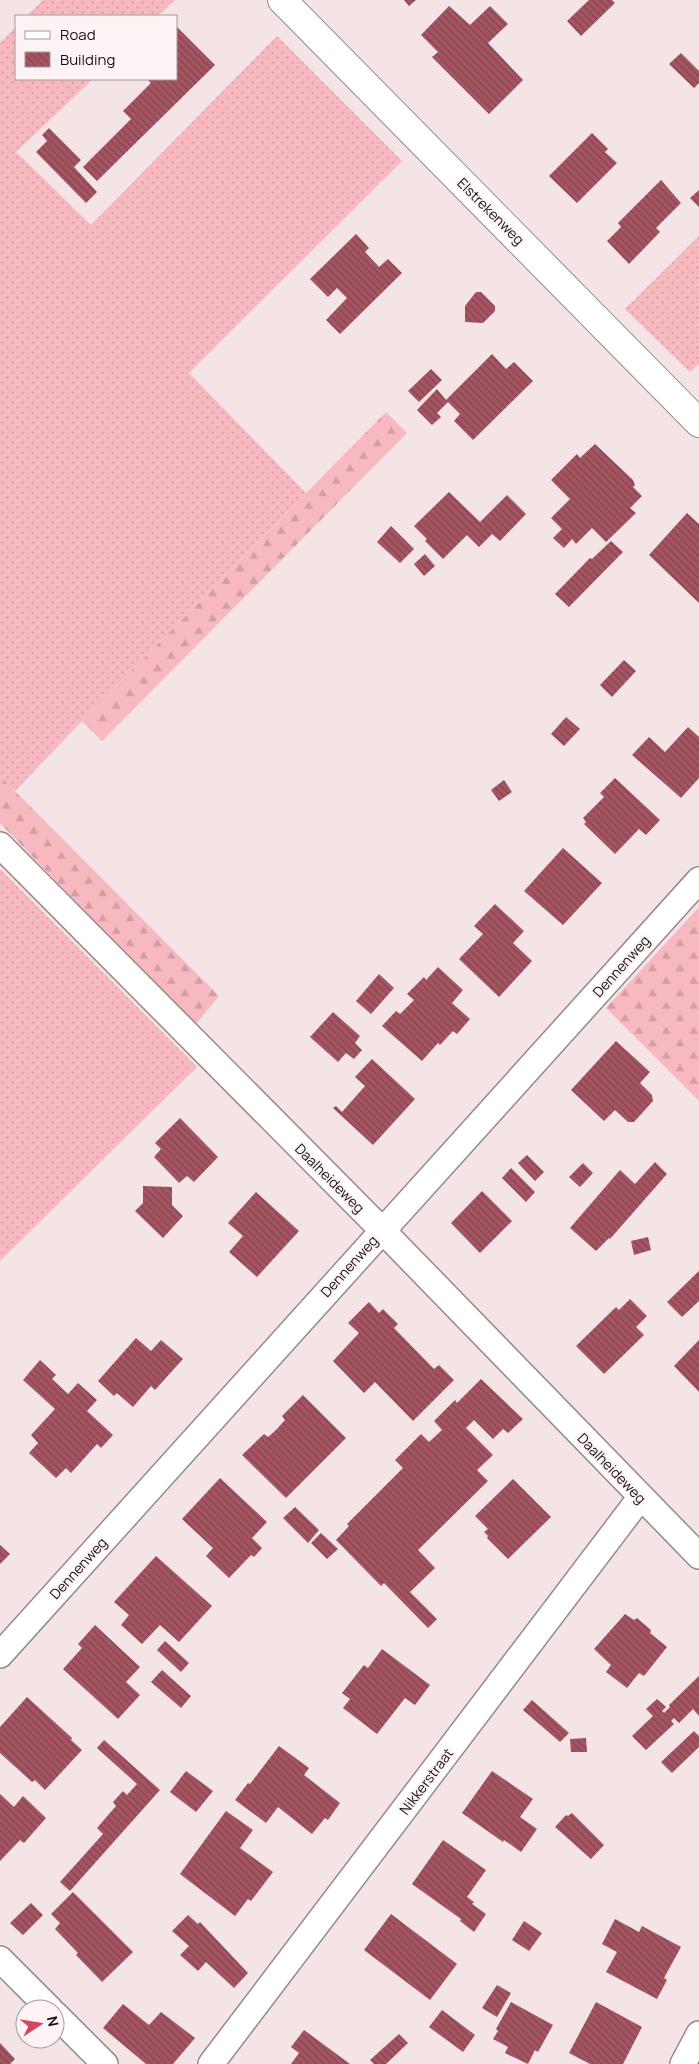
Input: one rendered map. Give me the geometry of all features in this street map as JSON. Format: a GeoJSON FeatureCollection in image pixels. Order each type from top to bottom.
{"type":"FeatureCollection","features":[{"type":"Feature","properties":{"kind":"street","name":"Elstrekenweg"},"geometry":{"type":"LineString","coordinates":[[282,0],[699,423]]}},
{"type":"Feature","properties":{"kind":"street","name":"Daalheideweg"},"geometry":{"type":"LineString","coordinates":[[0,845],[382,1230],[640,1498],[699,1556]]}},
{"type":"Feature","properties":{"kind":"street","name":"Dennenweg"},"geometry":{"type":"LineString","coordinates":[[0,1655],[699,880]]}},
{"type":"Feature","properties":{"kind":"street","name":"Nikkerstraat"},"geometry":{"type":"LineString","coordinates":[[211,2064],[640,1498]]}},
{"type":"Feature","properties":{"kind":"street"},"geometry":{"type":"LineString","coordinates":[[0,1959],[40,1999]]}},
{"type":"Feature","properties":{"kind":"street"},"geometry":{"type":"LineString","coordinates":[[65,2024],[105,2064]]}},
{"type":"Feature","properties":{"kind":"street"},"geometry":{"type":"LineString","coordinates":[[683,2064],[699,2034]]}},
{"type":"Feature","properties":{"kind":"green space"},"geometry":{"type":"Polygon","coordinates":[[[43,0],[175,0],[159,15],[28,15],[43,0]]]}},
{"type":"Feature","properties":{"kind":"green space"},"geometry":{"type":"Polygon","coordinates":[[[15,28],[15,80],[92,80],[16,152],[91,225],[277,36],[402,161],[189,373],[306,493],[15,791],[0,776],[0,43],[15,28]]]}},
{"type":"Feature","properties":{"kind":"green space"},"geometry":{"type":"Polygon","coordinates":[[[699,236],[699,364],[690,372],[625,309],[699,236]]]}},
{"type":"Feature","properties":{"kind":"green space"},"geometry":{"type":"Polygon","coordinates":[[[386,412],[407,433],[102,741],[82,721],[386,412]]]}},
{"type":"Feature","properties":{"kind":"green space"},"geometry":{"type":"Polygon","coordinates":[[[0,776],[219,996],[195,1025],[0,823],[0,776]]]}},
{"type":"Feature","properties":{"kind":"green space"},"geometry":{"type":"Polygon","coordinates":[[[0,869],[197,1067],[0,1261],[0,869]]]}},
{"type":"Feature","properties":{"kind":"green space"},"geometry":{"type":"Polygon","coordinates":[[[699,907],[699,1101],[606,1008],[699,907]]]}},
{"type":"Feature","properties":{"kind":"building"},"geometry":{"type":"Polygon","coordinates":[[[404,0],[416,0],[409,6],[404,0]]]}},
{"type":"Feature","properties":{"kind":"building"},"geometry":{"type":"Polygon","coordinates":[[[589,0],[612,0],[615,3],[581,36],[567,21],[589,0]]]}},
{"type":"Feature","properties":{"kind":"building"},"geometry":{"type":"Polygon","coordinates":[[[449,6],[470,25],[490,6],[508,24],[488,43],[523,80],[489,114],[432,57],[438,52],[421,35],[449,6]]]}},
{"type":"Feature","properties":{"kind":"building"},"geometry":{"type":"Polygon","coordinates":[[[178,28],[215,65],[97,181],[83,167],[131,119],[123,111],[151,83],[148,80],[178,80],[178,28]]]}},
{"type":"Feature","properties":{"kind":"building"},"geometry":{"type":"Polygon","coordinates":[[[681,53],[699,71],[699,83],[694,88],[669,64],[681,53]]]}},
{"type":"Feature","properties":{"kind":"building"},"geometry":{"type":"Polygon","coordinates":[[[49,128],[81,160],[74,167],[97,192],[86,203],[36,152],[47,141],[42,135],[49,128]]]}},
{"type":"Feature","properties":{"kind":"building"},"geometry":{"type":"Polygon","coordinates":[[[592,133],[608,149],[605,152],[617,163],[577,203],[549,176],[592,133]]]}},
{"type":"Feature","properties":{"kind":"building"},"geometry":{"type":"Polygon","coordinates":[[[661,180],[681,203],[656,228],[660,232],[629,264],[607,241],[621,227],[618,223],[661,180]]]}},
{"type":"Feature","properties":{"kind":"building"},"geometry":{"type":"Polygon","coordinates":[[[699,190],[699,207],[690,198],[699,190]]]}},
{"type":"Feature","properties":{"kind":"building"},"geometry":{"type":"Polygon","coordinates":[[[356,234],[369,248],[365,252],[379,267],[388,259],[402,273],[340,334],[326,320],[347,298],[337,288],[328,297],[310,279],[356,234]]]}},
{"type":"Feature","properties":{"kind":"building"},"geometry":{"type":"Polygon","coordinates":[[[476,292],[481,292],[495,306],[495,311],[483,323],[465,322],[465,306],[476,292]]]}},
{"type":"Feature","properties":{"kind":"building"},"geometry":{"type":"Polygon","coordinates":[[[492,354],[506,369],[514,362],[533,381],[473,440],[454,421],[460,414],[448,402],[437,413],[441,417],[432,425],[417,410],[437,389],[446,400],[492,354]]]}},
{"type":"Feature","properties":{"kind":"building"},"geometry":{"type":"Polygon","coordinates":[[[431,369],[442,380],[419,402],[408,391],[431,369]]]}},
{"type":"Feature","properties":{"kind":"building"},"geometry":{"type":"Polygon","coordinates":[[[595,444],[633,480],[635,485],[633,487],[642,496],[630,508],[636,513],[606,542],[592,528],[576,544],[572,539],[564,548],[553,538],[562,529],[551,518],[570,499],[551,480],[577,454],[580,458],[595,444]]]}},
{"type":"Feature","properties":{"kind":"building"},"geometry":{"type":"Polygon","coordinates":[[[449,492],[480,522],[507,495],[526,514],[500,541],[492,534],[479,547],[467,535],[443,559],[425,541],[427,539],[414,526],[449,492]]]}},
{"type":"Feature","properties":{"kind":"building"},"geometry":{"type":"Polygon","coordinates":[[[687,513],[699,524],[699,603],[649,555],[687,513]]]}},
{"type":"Feature","properties":{"kind":"building"},"geometry":{"type":"Polygon","coordinates":[[[391,526],[414,549],[400,563],[377,542],[391,526]]]}},
{"type":"Feature","properties":{"kind":"building"},"geometry":{"type":"Polygon","coordinates":[[[611,541],[623,552],[569,607],[555,594],[590,558],[592,559],[611,541]]]}},
{"type":"Feature","properties":{"kind":"building"},"geometry":{"type":"Polygon","coordinates":[[[425,554],[435,566],[424,576],[414,564],[425,554]]]}},
{"type":"Feature","properties":{"kind":"building"},"geometry":{"type":"Polygon","coordinates":[[[624,660],[636,671],[612,697],[600,685],[624,660]]]}},
{"type":"Feature","properties":{"kind":"building"},"geometry":{"type":"Polygon","coordinates":[[[566,717],[580,729],[564,746],[551,734],[566,717]]]}},
{"type":"Feature","properties":{"kind":"building"},"geometry":{"type":"Polygon","coordinates":[[[688,727],[699,737],[699,778],[681,798],[632,755],[649,737],[665,752],[688,727]]]}},
{"type":"Feature","properties":{"kind":"building"},"geometry":{"type":"Polygon","coordinates":[[[615,778],[660,820],[646,835],[639,829],[615,854],[584,824],[586,822],[583,818],[604,797],[600,793],[615,778]]]}},
{"type":"Feature","properties":{"kind":"building"},"geometry":{"type":"Polygon","coordinates":[[[504,780],[512,792],[499,801],[491,790],[504,780]]]}},
{"type":"Feature","properties":{"kind":"building"},"geometry":{"type":"Polygon","coordinates":[[[563,848],[602,883],[563,925],[524,891],[563,848]]]}},
{"type":"Feature","properties":{"kind":"building"},"geometry":{"type":"Polygon","coordinates":[[[495,904],[524,931],[513,943],[532,961],[499,997],[459,959],[483,934],[474,926],[495,904]]]}},
{"type":"Feature","properties":{"kind":"building"},"geometry":{"type":"Polygon","coordinates":[[[438,967],[463,990],[452,1003],[470,1019],[457,1034],[453,1031],[440,1045],[438,1043],[422,1061],[382,1026],[396,1011],[400,1014],[414,1000],[407,994],[424,977],[426,980],[438,967]]]}},
{"type":"Feature","properties":{"kind":"building"},"geometry":{"type":"Polygon","coordinates":[[[379,974],[394,988],[371,1014],[356,1001],[379,974]]]}},
{"type":"Feature","properties":{"kind":"building"},"geometry":{"type":"Polygon","coordinates":[[[333,1012],[360,1036],[355,1043],[362,1050],[354,1059],[346,1053],[338,1062],[310,1037],[333,1012]]]}},
{"type":"Feature","properties":{"kind":"building"},"geometry":{"type":"Polygon","coordinates":[[[616,1041],[650,1072],[640,1083],[652,1095],[653,1101],[634,1122],[628,1122],[615,1110],[604,1121],[571,1090],[616,1041]]]}},
{"type":"Feature","properties":{"kind":"building"},"geometry":{"type":"Polygon","coordinates":[[[372,1059],[415,1099],[373,1145],[333,1108],[336,1106],[342,1112],[365,1086],[355,1077],[372,1059]]]}},
{"type":"Feature","properties":{"kind":"building"},"geometry":{"type":"Polygon","coordinates":[[[180,1118],[218,1157],[194,1182],[187,1176],[179,1183],[154,1157],[161,1149],[155,1143],[180,1118]]]}},
{"type":"Feature","properties":{"kind":"building"},"geometry":{"type":"Polygon","coordinates":[[[527,1155],[544,1172],[535,1181],[518,1163],[527,1155]]]}},
{"type":"Feature","properties":{"kind":"building"},"geometry":{"type":"Polygon","coordinates":[[[655,1162],[667,1174],[610,1239],[596,1251],[570,1228],[620,1170],[635,1184],[655,1162]]]}},
{"type":"Feature","properties":{"kind":"building"},"geometry":{"type":"Polygon","coordinates":[[[583,1163],[593,1173],[580,1187],[569,1177],[583,1163]]]}},
{"type":"Feature","properties":{"kind":"building"},"geometry":{"type":"Polygon","coordinates":[[[511,1168],[535,1192],[526,1202],[502,1178],[511,1168]]]}},
{"type":"Feature","properties":{"kind":"building"},"geometry":{"type":"Polygon","coordinates":[[[143,1186],[172,1187],[172,1205],[183,1216],[163,1238],[135,1211],[143,1203],[143,1186]]]}},
{"type":"Feature","properties":{"kind":"building"},"geometry":{"type":"Polygon","coordinates":[[[482,1191],[512,1221],[480,1253],[451,1223],[482,1191]]]}},
{"type":"Feature","properties":{"kind":"building"},"geometry":{"type":"Polygon","coordinates":[[[256,1192],[299,1231],[257,1277],[229,1252],[243,1236],[228,1223],[256,1192]]]}},
{"type":"Feature","properties":{"kind":"building"},"geometry":{"type":"Polygon","coordinates":[[[648,1237],[651,1250],[634,1255],[631,1241],[648,1237]]]}},
{"type":"Feature","properties":{"kind":"building"},"geometry":{"type":"Polygon","coordinates":[[[699,1271],[699,1301],[682,1317],[667,1302],[699,1271]]]}},
{"type":"Feature","properties":{"kind":"building"},"geometry":{"type":"Polygon","coordinates":[[[630,1299],[647,1316],[636,1327],[644,1335],[604,1374],[576,1346],[616,1307],[619,1310],[630,1299]]]}},
{"type":"Feature","properties":{"kind":"building"},"geometry":{"type":"Polygon","coordinates":[[[369,1302],[379,1313],[383,1309],[398,1324],[394,1328],[434,1369],[439,1365],[454,1380],[413,1421],[375,1382],[364,1393],[333,1361],[359,1333],[348,1323],[369,1302]]]}},
{"type":"Feature","properties":{"kind":"building"},"geometry":{"type":"Polygon","coordinates":[[[136,1338],[151,1351],[161,1340],[183,1359],[155,1390],[151,1386],[133,1407],[117,1393],[114,1396],[98,1381],[136,1338]]]}},
{"type":"Feature","properties":{"kind":"building"},"geometry":{"type":"Polygon","coordinates":[[[699,1340],[699,1392],[674,1366],[699,1340]]]}},
{"type":"Feature","properties":{"kind":"building"},"geometry":{"type":"Polygon","coordinates":[[[40,1360],[56,1375],[52,1379],[68,1394],[78,1383],[97,1400],[87,1411],[113,1435],[101,1448],[97,1444],[71,1473],[66,1468],[56,1478],[29,1453],[38,1443],[31,1435],[55,1409],[23,1380],[40,1360]]]}},
{"type":"Feature","properties":{"kind":"building"},"geometry":{"type":"Polygon","coordinates":[[[481,1379],[523,1419],[508,1433],[503,1429],[493,1439],[474,1420],[466,1428],[493,1455],[477,1470],[488,1481],[418,1550],[435,1568],[410,1592],[437,1619],[428,1628],[384,1583],[381,1586],[336,1540],[349,1526],[347,1524],[403,1468],[395,1460],[421,1434],[429,1442],[442,1430],[434,1421],[455,1400],[457,1403],[481,1379]]]}},
{"type":"Feature","properties":{"kind":"building"},"geometry":{"type":"Polygon","coordinates":[[[303,1395],[346,1438],[286,1498],[242,1455],[264,1434],[268,1437],[276,1430],[285,1420],[282,1416],[303,1395]]]}},
{"type":"Feature","properties":{"kind":"building"},"geometry":{"type":"Polygon","coordinates":[[[220,1478],[267,1522],[252,1538],[262,1548],[254,1557],[251,1555],[229,1578],[206,1556],[213,1548],[182,1519],[220,1478]]]}},
{"type":"Feature","properties":{"kind":"building"},"geometry":{"type":"Polygon","coordinates":[[[513,1479],[551,1517],[508,1559],[487,1538],[488,1536],[484,1532],[488,1529],[475,1516],[513,1479]]]}},
{"type":"Feature","properties":{"kind":"building"},"geometry":{"type":"Polygon","coordinates":[[[295,1507],[319,1530],[308,1543],[283,1518],[295,1507]]]}},
{"type":"Feature","properties":{"kind":"building"},"geometry":{"type":"Polygon","coordinates":[[[321,1533],[338,1549],[327,1559],[311,1543],[321,1533]]]}},
{"type":"Feature","properties":{"kind":"building"},"geometry":{"type":"Polygon","coordinates":[[[0,1545],[10,1554],[0,1564],[0,1545]]]}},
{"type":"Feature","properties":{"kind":"building"},"geometry":{"type":"Polygon","coordinates":[[[156,1556],[212,1606],[179,1642],[160,1625],[142,1644],[121,1625],[129,1615],[114,1602],[156,1556]]]}},
{"type":"Feature","properties":{"kind":"building"},"geometry":{"type":"Polygon","coordinates":[[[625,1614],[634,1620],[637,1618],[651,1630],[650,1633],[667,1647],[644,1676],[639,1673],[627,1688],[606,1672],[611,1665],[594,1649],[625,1614]]]}},
{"type":"Feature","properties":{"kind":"building"},"geometry":{"type":"Polygon","coordinates":[[[95,1625],[140,1667],[126,1682],[140,1695],[118,1719],[63,1669],[82,1648],[78,1644],[95,1625]]]}},
{"type":"Feature","properties":{"kind":"building"},"geometry":{"type":"Polygon","coordinates":[[[165,1641],[189,1663],[181,1672],[157,1650],[165,1641]]]}},
{"type":"Feature","properties":{"kind":"building"},"geometry":{"type":"Polygon","coordinates":[[[382,1649],[430,1685],[415,1705],[405,1698],[377,1734],[343,1708],[350,1699],[342,1693],[364,1665],[368,1668],[382,1649]]]}},
{"type":"Feature","properties":{"kind":"building"},"geometry":{"type":"Polygon","coordinates":[[[162,1670],[191,1696],[181,1708],[151,1682],[162,1670]]]}},
{"type":"Feature","properties":{"kind":"building"},"geometry":{"type":"Polygon","coordinates":[[[699,1676],[699,1716],[693,1709],[679,1723],[674,1718],[671,1721],[674,1724],[646,1750],[632,1736],[653,1716],[646,1709],[657,1699],[666,1707],[662,1711],[664,1713],[670,1707],[669,1705],[699,1676]]]}},
{"type":"Feature","properties":{"kind":"building"},"geometry":{"type":"Polygon","coordinates":[[[27,1697],[72,1738],[71,1740],[82,1750],[45,1790],[35,1780],[32,1782],[0,1753],[0,1727],[27,1697]]]}},
{"type":"Feature","properties":{"kind":"building"},"geometry":{"type":"Polygon","coordinates":[[[532,1700],[569,1733],[560,1742],[523,1710],[532,1700]]]}},
{"type":"Feature","properties":{"kind":"building"},"geometry":{"type":"Polygon","coordinates":[[[694,1731],[699,1736],[699,1747],[672,1773],[661,1762],[694,1731]]]}},
{"type":"Feature","properties":{"kind":"building"},"geometry":{"type":"Polygon","coordinates":[[[586,1738],[587,1752],[571,1752],[570,1739],[586,1738]]]}},
{"type":"Feature","properties":{"kind":"building"},"geometry":{"type":"Polygon","coordinates":[[[104,1740],[160,1790],[70,1891],[60,1882],[103,1834],[97,1828],[116,1806],[113,1802],[123,1791],[127,1795],[137,1784],[97,1748],[104,1740]]]}},
{"type":"Feature","properties":{"kind":"building"},"geometry":{"type":"Polygon","coordinates":[[[279,1746],[309,1768],[304,1775],[340,1803],[328,1820],[325,1818],[312,1834],[278,1807],[266,1823],[235,1800],[248,1783],[250,1784],[279,1746]]]}},
{"type":"Feature","properties":{"kind":"building"},"geometry":{"type":"Polygon","coordinates":[[[186,1771],[213,1791],[196,1812],[170,1792],[186,1771]]]}},
{"type":"Feature","properties":{"kind":"building"},"geometry":{"type":"Polygon","coordinates":[[[492,1771],[533,1799],[520,1817],[537,1829],[521,1852],[504,1840],[503,1842],[462,1813],[492,1771]]]}},
{"type":"Feature","properties":{"kind":"building"},"geometry":{"type":"Polygon","coordinates":[[[0,1794],[14,1807],[23,1796],[46,1818],[24,1843],[20,1840],[0,1861],[0,1794]]]}},
{"type":"Feature","properties":{"kind":"building"},"geometry":{"type":"Polygon","coordinates":[[[226,1811],[253,1830],[240,1848],[273,1872],[251,1901],[248,1899],[235,1916],[180,1874],[226,1811]]]}},
{"type":"Feature","properties":{"kind":"building"},"geometry":{"type":"Polygon","coordinates":[[[572,1813],[604,1845],[591,1859],[555,1827],[566,1815],[568,1816],[572,1813]]]}},
{"type":"Feature","properties":{"kind":"building"},"geometry":{"type":"Polygon","coordinates":[[[443,1840],[486,1870],[467,1897],[474,1902],[472,1904],[486,1914],[474,1932],[460,1921],[461,1919],[412,1884],[443,1840]]]}},
{"type":"Feature","properties":{"kind":"building"},"geometry":{"type":"Polygon","coordinates":[[[73,1892],[133,1952],[102,1982],[76,1955],[78,1953],[55,1929],[60,1923],[51,1914],[73,1892]]]}},
{"type":"Feature","properties":{"kind":"building"},"geometry":{"type":"Polygon","coordinates":[[[31,1903],[43,1915],[23,1935],[10,1923],[31,1903]]]}},
{"type":"Feature","properties":{"kind":"building"},"geometry":{"type":"Polygon","coordinates":[[[391,1914],[457,1964],[430,2000],[364,1950],[391,1914]]]}},
{"type":"Feature","properties":{"kind":"building"},"geometry":{"type":"Polygon","coordinates":[[[188,1915],[198,1924],[200,1922],[248,1973],[234,1988],[206,1962],[198,1971],[180,1955],[189,1946],[172,1931],[188,1915]]]}},
{"type":"Feature","properties":{"kind":"building"},"geometry":{"type":"Polygon","coordinates":[[[615,1919],[639,1932],[642,1926],[681,1947],[664,1978],[667,1980],[657,1999],[606,1972],[617,1952],[602,1944],[615,1919]]]}},
{"type":"Feature","properties":{"kind":"building"},"geometry":{"type":"Polygon","coordinates":[[[524,1921],[542,1933],[529,1951],[512,1940],[524,1921]]]}},
{"type":"Feature","properties":{"kind":"building"},"geometry":{"type":"Polygon","coordinates":[[[497,1985],[511,1993],[497,2017],[482,2008],[497,1985]]]}},
{"type":"Feature","properties":{"kind":"building"},"geometry":{"type":"Polygon","coordinates":[[[511,2002],[553,2025],[538,2052],[535,2050],[528,2064],[505,2053],[508,2047],[493,2039],[498,2031],[496,2029],[511,2002]]]}},
{"type":"Feature","properties":{"kind":"building"},"geometry":{"type":"Polygon","coordinates":[[[596,2002],[642,2027],[623,2064],[590,2064],[569,2053],[596,2002]]]}},
{"type":"Feature","properties":{"kind":"building"},"geometry":{"type":"Polygon","coordinates":[[[123,2004],[149,2025],[161,2012],[195,2038],[173,2064],[146,2064],[103,2028],[123,2004]]]}},
{"type":"Feature","properties":{"kind":"building"},"geometry":{"type":"Polygon","coordinates":[[[442,2010],[475,2035],[463,2052],[429,2027],[442,2010]]]}},
{"type":"Feature","properties":{"kind":"building"},"geometry":{"type":"Polygon","coordinates":[[[304,2030],[350,2064],[291,2064],[299,2053],[291,2047],[304,2030]]]}},
{"type":"Feature","properties":{"kind":"building"},"geometry":{"type":"Polygon","coordinates":[[[399,2034],[408,2043],[386,2064],[374,2064],[370,2060],[399,2034]]]}},
{"type":"Feature","properties":{"kind":"building"},"geometry":{"type":"Polygon","coordinates":[[[0,2043],[15,2059],[10,2064],[0,2064],[0,2043]]]}}]}
